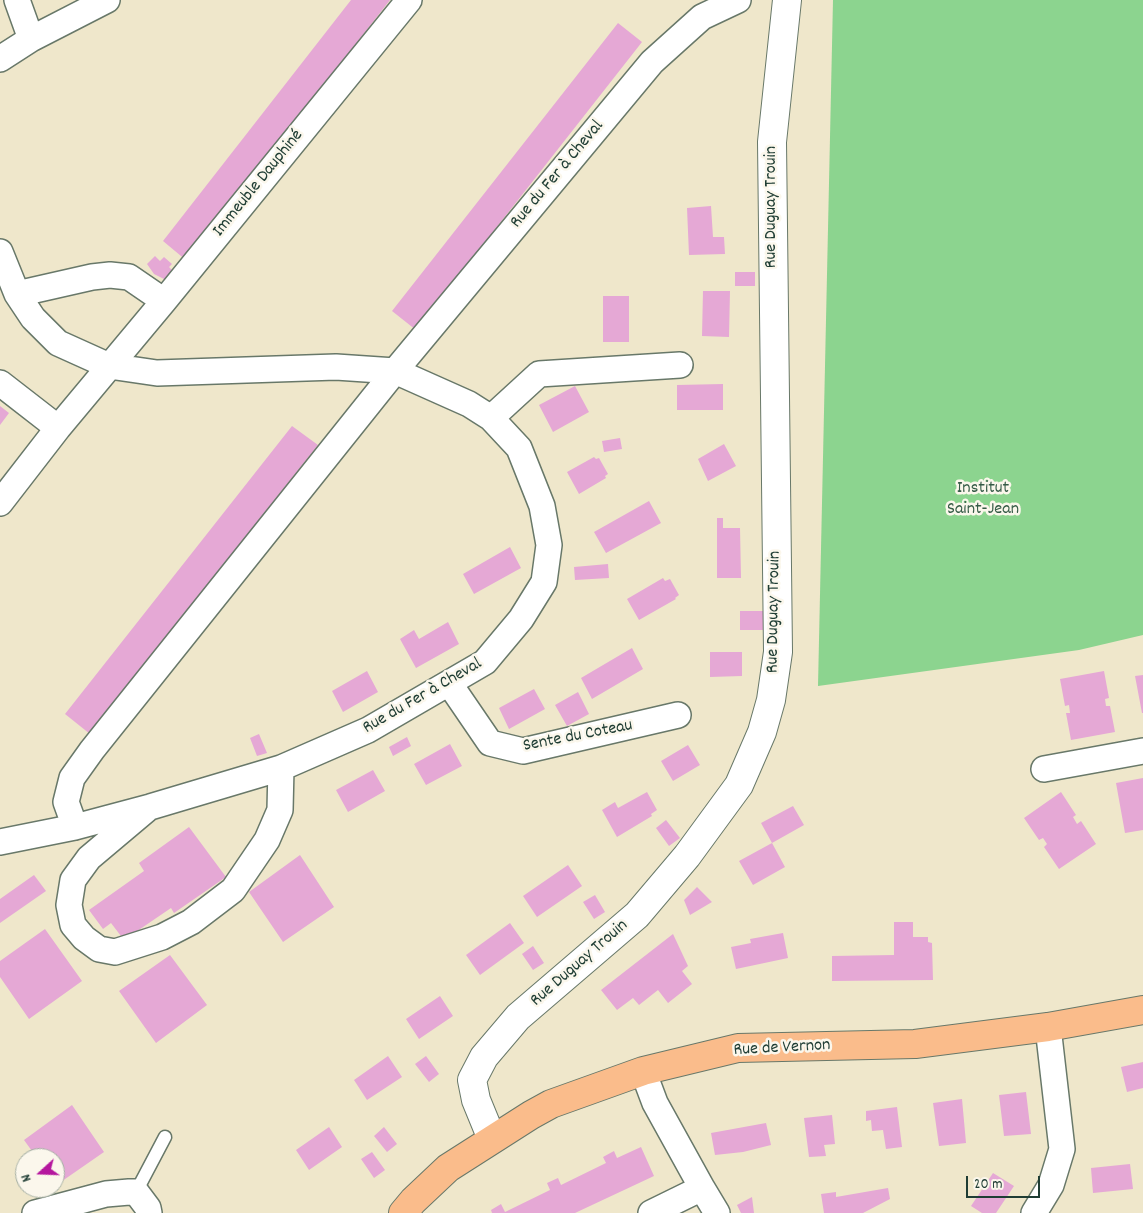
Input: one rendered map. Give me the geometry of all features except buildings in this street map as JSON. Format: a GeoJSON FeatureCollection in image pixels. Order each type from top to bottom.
{"type":"FeatureCollection","features":[{"type":"Feature","properties":{"kind":"main road","name":"Rue de Vernon"},"geometry":{"type":"LineString","coordinates":[[403,1213],[413,1200],[448,1168],[551,1104],[643,1071],[738,1048],[916,1044],[1048,1027],[1143,1010]]}},
{"type":"Feature","properties":{"kind":"street"},"geometry":{"type":"LineString","coordinates":[[17,0],[31,39]]}},
{"type":"Feature","properties":{"kind":"street"},"geometry":{"type":"LineString","coordinates":[[0,60],[31,39],[107,0]]}},
{"type":"Feature","properties":{"kind":"street","name":"Immeuble Dauphiné"},"geometry":{"type":"LineString","coordinates":[[109,366],[409,0]]}},
{"type":"Feature","properties":{"kind":"street","name":"Rue du Fer à Cheval"},"geometry":{"type":"LineString","coordinates":[[75,827],[66,802],[72,778],[92,750],[395,370],[652,62],[702,17],[738,0]]}},
{"type":"Feature","properties":{"kind":"street","name":"Rue Duguay Trouin"},"geometry":{"type":"LineString","coordinates":[[492,1139],[476,1100],[472,1080],[484,1057],[518,1017],[637,915],[687,856],[739,785],[762,732],[771,700],[778,652],[772,142],[787,0]]}},
{"type":"Feature","properties":{"kind":"street","name":"Rue du Fer à Cheval"},"geometry":{"type":"LineString","coordinates":[[0,252],[17,294],[33,318],[58,343],[109,366],[156,373],[336,367],[395,370],[469,404],[491,418],[519,448],[542,506],[549,545],[544,582],[521,619],[485,662],[368,730],[281,768],[75,827],[0,842]]}},
{"type":"Feature","properties":{"kind":"street"},"geometry":{"type":"LineString","coordinates":[[17,294],[92,277],[110,275],[129,277],[164,301]]}},
{"type":"Feature","properties":{"kind":"street"},"geometry":{"type":"LineString","coordinates":[[491,418],[539,374],[680,365]]}},
{"type":"Feature","properties":{"kind":"street"},"geometry":{"type":"LineString","coordinates":[[0,503],[109,366]]}},
{"type":"Feature","properties":{"kind":"street"},"geometry":{"type":"LineString","coordinates":[[0,383],[58,428]]}},
{"type":"Feature","properties":{"kind":"street","name":"Sente du Coteau"},"geometry":{"type":"LineString","coordinates":[[449,683],[490,743],[523,752],[678,715]]}},
{"type":"Feature","properties":{"kind":"street"},"geometry":{"type":"LineString","coordinates":[[1044,769],[1143,751]]}},
{"type":"Feature","properties":{"kind":"street","name":"Rue du Fer à Cheval"},"geometry":{"type":"LineString","coordinates":[[150,807],[89,858],[74,880],[69,905],[73,925],[84,938],[99,949],[116,952],[162,937],[191,922],[233,890],[267,840],[280,810],[281,768]]}},
{"type":"Feature","properties":{"kind":"street"},"geometry":{"type":"LineString","coordinates":[[1034,1213],[1051,1186],[1062,1148],[1048,1027]]}},
{"type":"Feature","properties":{"kind":"street"},"geometry":{"type":"LineString","coordinates":[[643,1071],[655,1104],[717,1213]]}},
{"type":"Feature","properties":{"kind":"street"},"geometry":{"type":"LineString","coordinates":[[651,1213],[702,1188]]}},
{"type":"Feature","properties":{"kind":"street"},"geometry":{"type":"LineString","coordinates":[[36,1213],[106,1194],[142,1203]]}},
{"type":"Feature","properties":{"kind":"lane"},"geometry":{"type":"LineString","coordinates":[[142,1203],[165,1137]]}},
{"type":"Feature","properties":{"kind":"green space","name":"Institut Saint-Jean"},"geometry":{"type":"Polygon","coordinates":[[[833,0],[1143,0],[1143,635],[1079,650],[818,686],[833,0]]]}}]}
